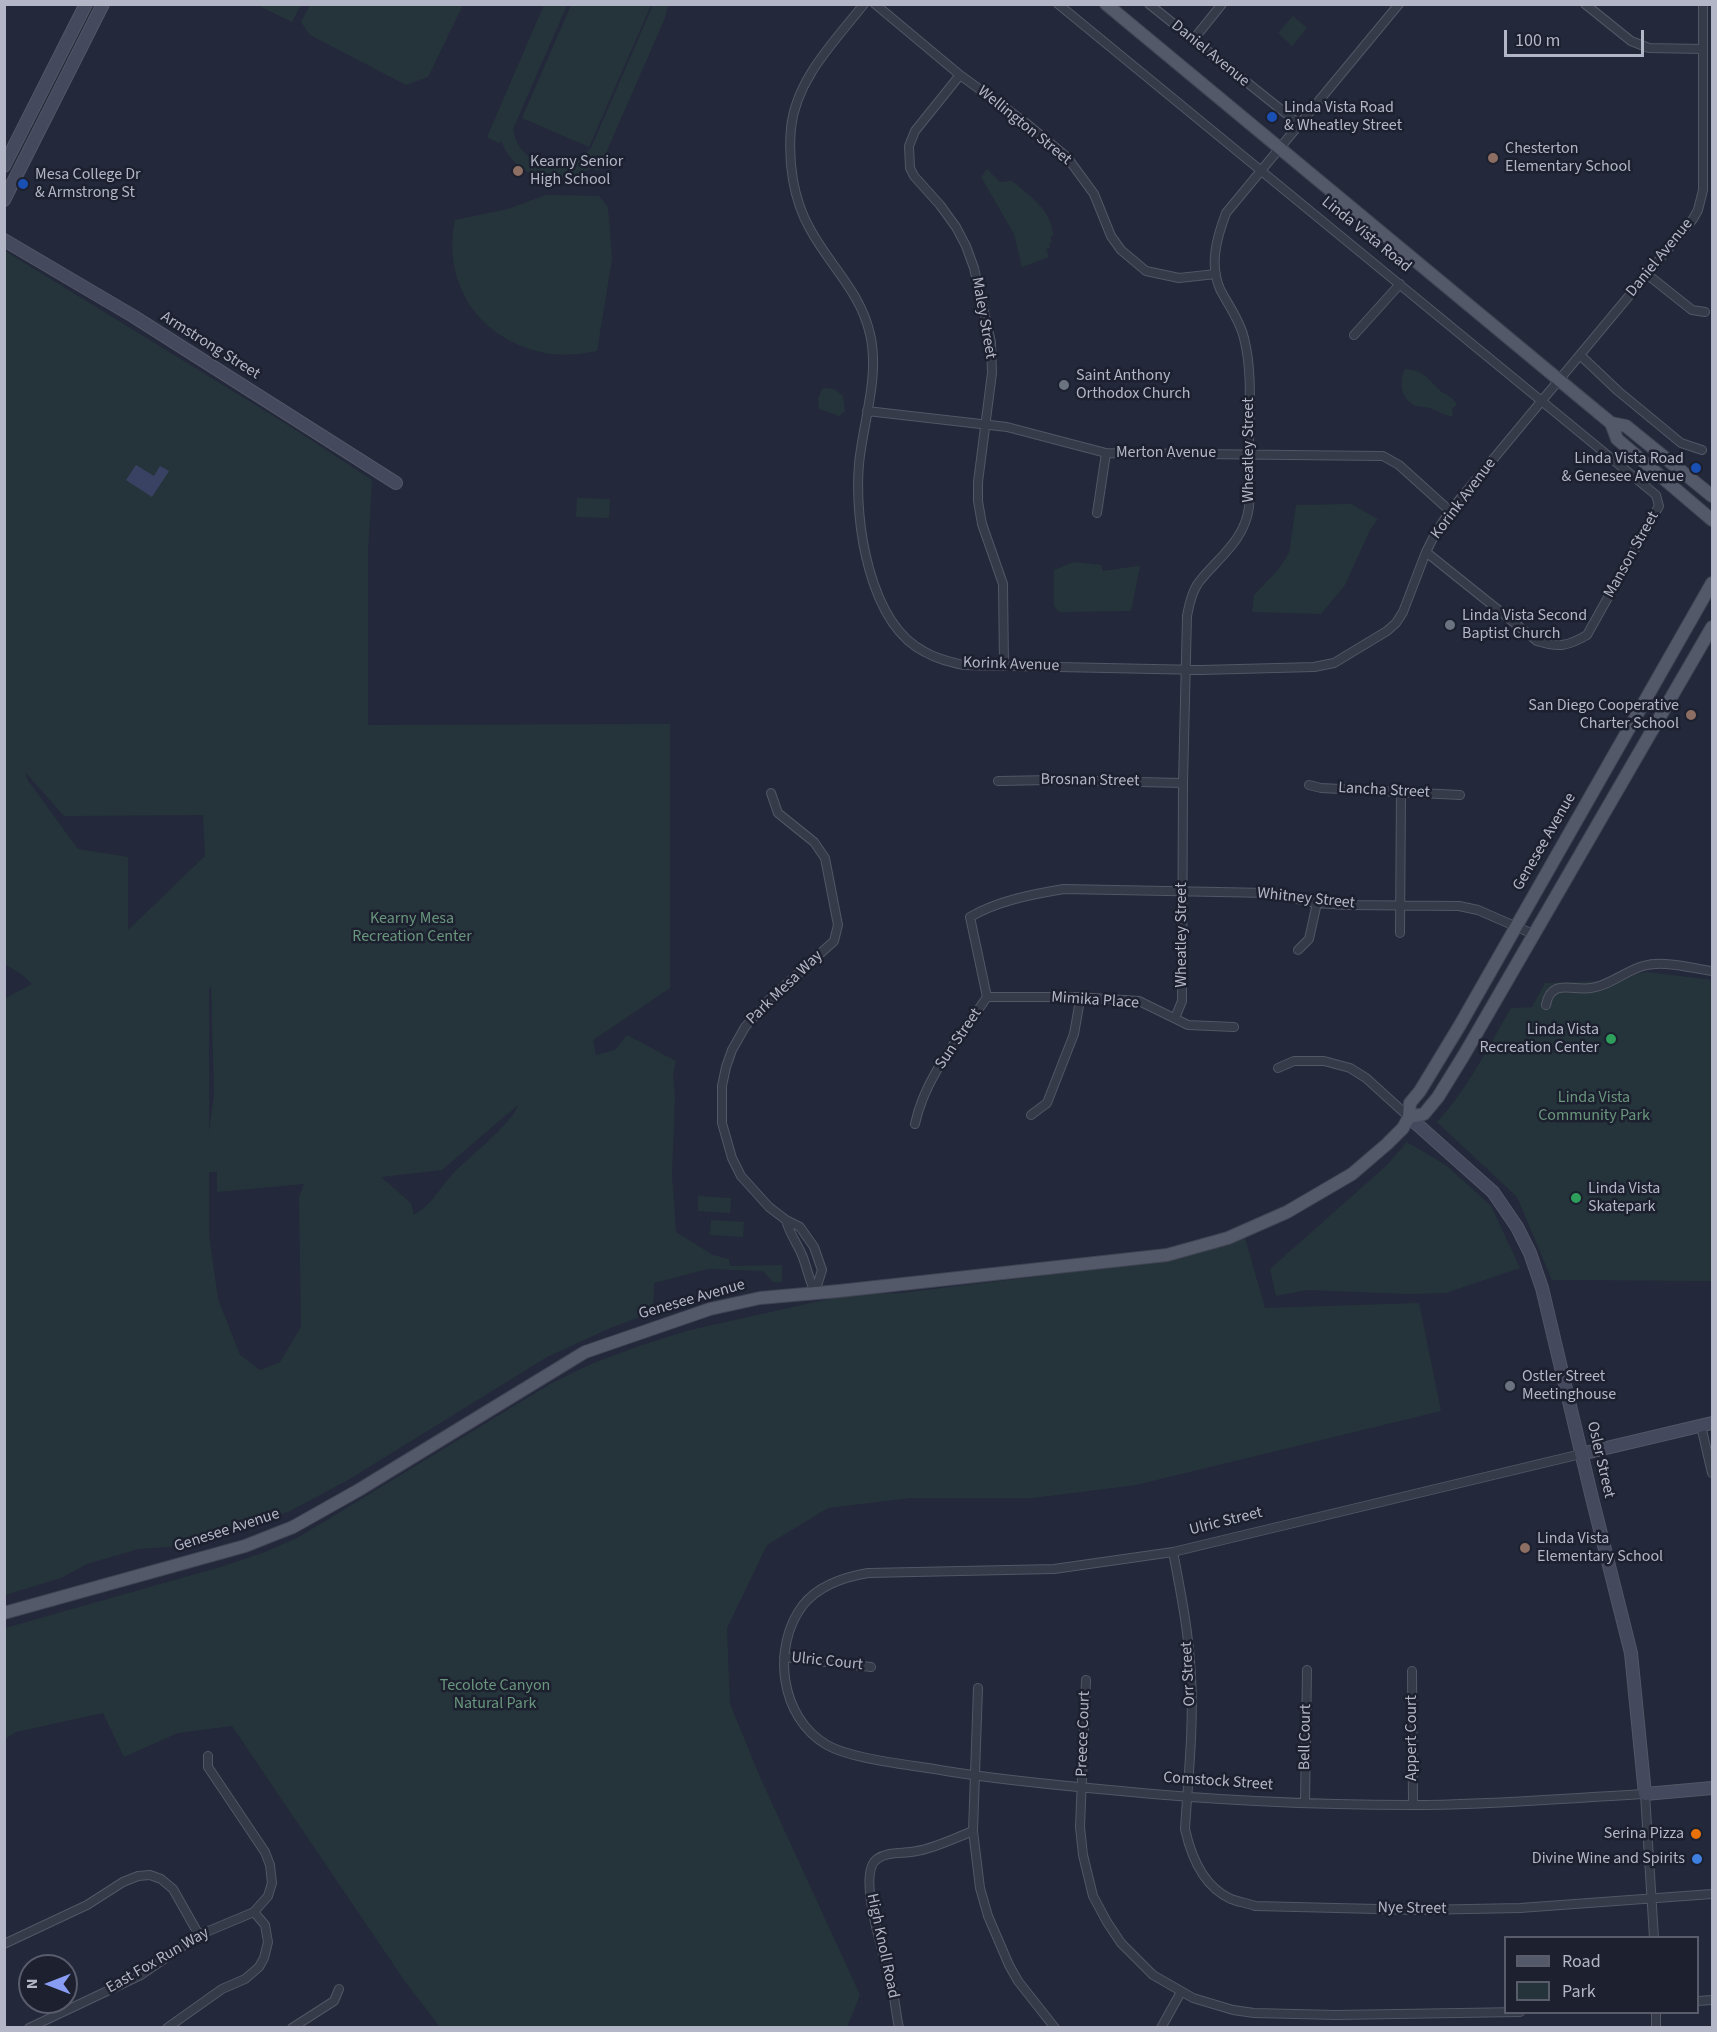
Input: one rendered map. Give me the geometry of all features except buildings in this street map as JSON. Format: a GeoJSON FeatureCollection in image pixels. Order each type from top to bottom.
{"type":"FeatureCollection","features":[{"type":"Feature","properties":{"kind":"main road","name":"Linda Vista Road"},"geometry":{"type":"LineString","coordinates":[[1106,4],[1611,423],[1626,426],[1713,496]]}},
{"type":"Feature","properties":{"kind":"main road","name":"Linda Vista Road"},"geometry":{"type":"LineString","coordinates":[[1611,423],[1617,439],[1713,520]]}},
{"type":"Feature","properties":{"kind":"main road","name":"Genesee Avenue"},"geometry":{"type":"LineString","coordinates":[[4,1613],[245,1546],[293,1527],[357,1491],[585,1352],[710,1309],[760,1298],[1167,1255],[1228,1238],[1287,1212],[1352,1173],[1387,1144],[1409,1117],[1410,1103],[1420,1091],[1455,1034],[1713,582]]}},
{"type":"Feature","properties":{"kind":"main road","name":"Genesee Avenue"},"geometry":{"type":"LineString","coordinates":[[1409,1117],[1424,1114],[1438,1097],[1713,627]]}},
{"type":"Feature","properties":{"kind":"street"},"geometry":{"type":"LineString","coordinates":[[4,166],[86,4]]}},
{"type":"Feature","properties":{"kind":"street"},"geometry":{"type":"LineString","coordinates":[[4,200],[103,4]]}},
{"type":"Feature","properties":{"kind":"street","name":"Korink Avenue"},"geometry":{"type":"LineString","coordinates":[[864,4],[813,68],[799,97],[791,127],[791,168],[797,200],[810,229],[849,284],[862,310],[871,336],[873,369],[859,464],[858,494],[862,539],[878,594],[891,621],[909,641],[924,652],[963,665],[1108,669],[1314,667],[1334,663],[1387,631],[1396,623],[1403,612],[1426,552],[1450,511],[1559,380]]}},
{"type":"Feature","properties":{"kind":"street","name":"Wellington Street"},"geometry":{"type":"LineString","coordinates":[[875,4],[960,75],[1026,123],[1067,157],[1095,194],[1111,236],[1121,250],[1146,271],[1179,278],[1216,274]]}},
{"type":"Feature","properties":{"kind":"street","name":"Linda Vista Road"},"geometry":{"type":"LineString","coordinates":[[1059,4],[1540,402],[1653,491]]}},
{"type":"Feature","properties":{"kind":"street","name":"Daniel Avenue"},"geometry":{"type":"LineString","coordinates":[[1149,4],[1299,124]]}},
{"type":"Feature","properties":{"kind":"street"},"geometry":{"type":"LineString","coordinates":[[1193,40],[1222,4]]}},
{"type":"Feature","properties":{"kind":"street","name":"Wheatley Street"},"geometry":{"type":"LineString","coordinates":[[1175,1018],[1182,1001],[1185,670],[1190,603],[1198,584],[1240,535],[1249,508],[1249,368],[1244,336],[1220,288],[1216,274],[1217,235],[1226,213],[1399,4]]}},
{"type":"Feature","properties":{"kind":"street"},"geometry":{"type":"LineString","coordinates":[[1585,4],[1631,42],[1649,48],[1702,49]]}},
{"type":"Feature","properties":{"kind":"street","name":"Daniel Avenue"},"geometry":{"type":"LineString","coordinates":[[1559,380],[1648,275],[1698,210],[1703,190],[1703,4]]}},
{"type":"Feature","properties":{"kind":"street","name":"Maley Street"},"geometry":{"type":"LineString","coordinates":[[960,75],[915,131],[909,146],[910,168],[956,227],[966,246],[974,268],[991,342],[992,373],[978,482],[978,501],[982,524],[1003,584],[1004,665]]}},
{"type":"Feature","properties":{"kind":"street","name":"Armstrong Street"},"geometry":{"type":"LineString","coordinates":[[4,240],[133,316],[396,483]]}},
{"type":"Feature","properties":{"kind":"street"},"geometry":{"type":"LineString","coordinates":[[1648,275],[1692,310],[1705,312]]}},
{"type":"Feature","properties":{"kind":"street"},"geometry":{"type":"LineString","coordinates":[[1354,335],[1400,284]]}},
{"type":"Feature","properties":{"kind":"street"},"geometry":{"type":"LineString","coordinates":[[1580,355],[1618,391],[1681,443],[1702,450]]}},
{"type":"Feature","properties":{"kind":"street","name":"Merton Avenue"},"geometry":{"type":"LineString","coordinates":[[867,411],[1007,427],[1106,453],[1383,456],[1399,465],[1450,511]]}},
{"type":"Feature","properties":{"kind":"street"},"geometry":{"type":"LineString","coordinates":[[1097,513],[1106,453]]}},
{"type":"Feature","properties":{"kind":"street","name":"Manson Street"},"geometry":{"type":"LineString","coordinates":[[1426,552],[1538,641],[1553,646],[1572,644],[1587,635],[1659,506],[1653,491]]}},
{"type":"Feature","properties":{"kind":"street","name":"Brosnan Street"},"geometry":{"type":"LineString","coordinates":[[998,781],[1183,783]]}},
{"type":"Feature","properties":{"kind":"street","name":"Lancha Street"},"geometry":{"type":"LineString","coordinates":[[1309,785],[1321,788],[1460,795]]}},
{"type":"Feature","properties":{"kind":"street"},"geometry":{"type":"LineString","coordinates":[[1400,933],[1401,791]]}},
{"type":"Feature","properties":{"kind":"street","name":"Park Mesa Way"},"geometry":{"type":"LineString","coordinates":[[771,793],[778,813],[814,842],[825,858],[838,925],[834,941],[768,1001],[745,1027],[732,1050],[722,1086],[722,1123],[732,1158],[741,1176],[786,1220],[800,1227],[814,1247],[822,1270],[815,1292]]}},
{"type":"Feature","properties":{"kind":"street","name":"Whitney Street"},"geometry":{"type":"LineString","coordinates":[[970,917],[984,909],[1044,892],[1064,889],[1269,893],[1317,903],[1459,906],[1478,910],[1533,934]]}},
{"type":"Feature","properties":{"kind":"street"},"geometry":{"type":"LineString","coordinates":[[1298,950],[1309,939],[1317,903]]}},
{"type":"Feature","properties":{"kind":"street","name":"Sun Street"},"geometry":{"type":"LineString","coordinates":[[915,1124],[928,1085],[987,997],[970,917]]}},
{"type":"Feature","properties":{"kind":"street"},"geometry":{"type":"LineString","coordinates":[[1546,1005],[1547,996],[1561,987],[1593,988],[1643,966],[1675,965],[1713,970]]}},
{"type":"Feature","properties":{"kind":"street","name":"Mimika Place"},"geometry":{"type":"LineString","coordinates":[[987,997],[1078,997],[1139,1001],[1188,1025],[1234,1027]]}},
{"type":"Feature","properties":{"kind":"street"},"geometry":{"type":"LineString","coordinates":[[1031,1116],[1047,1103],[1074,1034],[1079,1006],[1078,997]]}},
{"type":"Feature","properties":{"kind":"street","name":"Osler Street"},"geometry":{"type":"LineString","coordinates":[[1278,1068],[1294,1061],[1323,1061],[1350,1068],[1366,1078],[1493,1192],[1517,1227],[1530,1253],[1542,1288],[1631,1653],[1645,1794],[1653,1899],[1653,1936]]}},
{"type":"Feature","properties":{"kind":"street","name":"Park Mesa Way"},"geometry":{"type":"LineString","coordinates":[[786,1220],[789,1233],[803,1259],[806,1273],[815,1292]]}},
{"type":"Feature","properties":{"kind":"street"},"geometry":{"type":"LineString","coordinates":[[1707,1424],[1713,1473]]}},
{"type":"Feature","properties":{"kind":"street","name":"Ulric Street"},"geometry":{"type":"LineString","coordinates":[[784,1658],[789,1632],[804,1605],[824,1587],[848,1576],[868,1573],[1054,1569],[1173,1552],[1707,1424]]}},
{"type":"Feature","properties":{"kind":"street","name":"Orr Street"},"geometry":{"type":"LineString","coordinates":[[1173,1552],[1186,1624],[1191,1674],[1192,1703],[1187,1797]]}},
{"type":"Feature","properties":{"kind":"street","name":"Comstock Street"},"geometry":{"type":"LineString","coordinates":[[784,1658],[785,1683],[793,1707],[807,1728],[826,1745],[848,1754],[976,1776],[1187,1797],[1305,1803],[1413,1805],[1645,1794],[1713,1788]]}},
{"type":"Feature","properties":{"kind":"street","name":"Ulric Court"},"geometry":{"type":"LineString","coordinates":[[784,1658],[871,1667]]}},
{"type":"Feature","properties":{"kind":"street","name":"Bell Court"},"geometry":{"type":"LineString","coordinates":[[1305,1803],[1307,1670]]}},
{"type":"Feature","properties":{"kind":"street","name":"Appert Court"},"geometry":{"type":"LineString","coordinates":[[1412,1671],[1413,1805]]}},
{"type":"Feature","properties":{"kind":"street","name":"Preece Court"},"geometry":{"type":"LineString","coordinates":[[1086,1680],[1080,1827],[1083,1855],[1093,1896],[1107,1922],[1121,1943],[1153,1975],[1193,1998],[1233,2010],[1254,2013],[1336,2015],[1504,2013]]}},
{"type":"Feature","properties":{"kind":"street"},"geometry":{"type":"LineString","coordinates":[[978,1688],[973,1831],[980,1888],[988,1916],[1009,1965],[1018,1981],[1054,2028]]}},
{"type":"Feature","properties":{"kind":"street"},"geometry":{"type":"LineString","coordinates":[[166,2028],[222,1989],[245,1979],[259,1967],[268,1942],[265,1925],[254,1912],[268,1896],[272,1883],[270,1865],[265,1852],[208,1767],[208,1756]]}},
{"type":"Feature","properties":{"kind":"street","name":"Nye Street"},"geometry":{"type":"LineString","coordinates":[[1187,1797],[1185,1829],[1189,1848],[1200,1872],[1221,1894],[1233,1900],[1255,1905],[1418,1910],[1520,1908],[1713,1894]]}},
{"type":"Feature","properties":{"kind":"street","name":"High Knoll Road"},"geometry":{"type":"LineString","coordinates":[[899,2028],[892,1986],[875,1923],[868,1879],[871,1865],[878,1858],[888,1854],[918,1851],[973,1831]]}},
{"type":"Feature","properties":{"kind":"street"},"geometry":{"type":"LineString","coordinates":[[4,1944],[87,1905],[123,1882],[138,1876],[150,1875],[161,1879],[173,1889],[199,1935]]}},
{"type":"Feature","properties":{"kind":"street","name":"East Fox Run Way"},"geometry":{"type":"LineString","coordinates":[[29,2028],[141,1975],[199,1935],[254,1912]]}},
{"type":"Feature","properties":{"kind":"street"},"geometry":{"type":"LineString","coordinates":[[292,2028],[334,2001],[339,1989]]}},
{"type":"Feature","properties":{"kind":"street"},"geometry":{"type":"LineString","coordinates":[[1161,2028],[1181,1992]]}},
{"type":"Feature","properties":{"kind":"green space"},"geometry":{"type":"Polygon","coordinates":[[[310,4],[463,5],[428,77],[406,85],[310,35],[301,22],[310,4]]]}},
{"type":"Feature","properties":{"kind":"green space"},"geometry":{"type":"Polygon","coordinates":[[[257,5],[301,5],[292,22],[257,5]]]}},
{"type":"Feature","properties":{"kind":"green space"},"geometry":{"type":"Polygon","coordinates":[[[544,5],[567,5],[513,129],[517,143],[525,153],[534,160],[557,165],[581,157],[591,148],[653,5],[668,5],[665,18],[598,171],[591,168],[565,179],[539,177],[527,172],[508,154],[501,141],[499,143],[487,137],[544,5]]]}},
{"type":"Feature","properties":{"kind":"green space"},"geometry":{"type":"Polygon","coordinates":[[[571,5],[651,5],[589,147],[522,118],[571,5]]]}},
{"type":"Feature","properties":{"kind":"green space"},"geometry":{"type":"Polygon","coordinates":[[[1293,16],[1307,28],[1292,46],[1278,33],[1293,16]]]}},
{"type":"Feature","properties":{"kind":"green space"},"geometry":{"type":"Polygon","coordinates":[[[987,169],[1000,182],[1012,181],[1035,200],[1045,212],[1052,226],[1053,235],[1050,237],[1052,242],[1049,244],[1050,248],[1046,249],[1049,257],[1022,267],[1014,234],[981,177],[987,169]]]}},
{"type":"Feature","properties":{"kind":"green space"},"geometry":{"type":"Polygon","coordinates":[[[546,195],[599,196],[608,207],[612,259],[597,351],[560,355],[516,344],[497,333],[481,319],[459,284],[452,243],[455,220],[508,209],[546,195]]]}},
{"type":"Feature","properties":{"kind":"green space","name":"Kearny Mesa Recreation Center"},"geometry":{"type":"Polygon","coordinates":[[[5,251],[291,427],[372,480],[368,552],[368,725],[670,724],[670,988],[593,1040],[596,1055],[615,1050],[627,1035],[676,1061],[673,1075],[675,1097],[672,1174],[676,1232],[713,1255],[729,1259],[730,1266],[782,1265],[782,1282],[773,1282],[763,1271],[708,1269],[654,1283],[653,1312],[608,1329],[547,1357],[348,1480],[290,1511],[181,1546],[139,1549],[87,1564],[61,1578],[5,1595],[4,999],[32,984],[20,973],[4,964],[5,251]],[[26,773],[27,779],[78,849],[128,857],[128,930],[205,856],[203,815],[64,816],[26,773]],[[211,986],[209,989],[209,1132],[214,1094],[211,986]],[[518,1105],[442,1170],[381,1177],[411,1203],[414,1215],[429,1203],[457,1169],[506,1123],[518,1105]],[[209,1172],[209,1235],[218,1299],[240,1355],[260,1370],[280,1362],[301,1327],[299,1197],[304,1184],[217,1192],[217,1172],[209,1172]]]}},
{"type":"Feature","properties":{"kind":"green space"},"geometry":{"type":"Polygon","coordinates":[[[1405,369],[1424,375],[1453,400],[1457,405],[1452,408],[1453,417],[1430,408],[1416,406],[1407,399],[1401,385],[1405,369]]]}},
{"type":"Feature","properties":{"kind":"green space"},"geometry":{"type":"Polygon","coordinates":[[[822,389],[834,389],[843,396],[845,411],[839,416],[819,409],[818,399],[822,389]]]}},
{"type":"Feature","properties":{"kind":"green space"},"geometry":{"type":"Polygon","coordinates":[[[577,498],[610,499],[609,518],[576,517],[577,498]]]}},
{"type":"Feature","properties":{"kind":"green space"},"geometry":{"type":"Polygon","coordinates":[[[1351,504],[1378,519],[1370,530],[1345,585],[1321,614],[1252,612],[1254,595],[1278,570],[1289,553],[1296,505],[1351,504]]]}},
{"type":"Feature","properties":{"kind":"green space"},"geometry":{"type":"Polygon","coordinates":[[[1074,562],[1101,565],[1103,571],[1140,567],[1131,611],[1059,612],[1054,606],[1054,570],[1074,562]]]}},
{"type":"Feature","properties":{"kind":"green space","name":"Linda Vista Community Park"},"geometry":{"type":"Polygon","coordinates":[[[1647,972],[1712,980],[1712,1281],[1552,1280],[1517,1197],[1437,1122],[1468,1082],[1511,1008],[1532,1007],[1545,983],[1598,981],[1613,984],[1647,972]]]}},
{"type":"Feature","properties":{"kind":"green space"},"geometry":{"type":"Polygon","coordinates":[[[1407,1142],[1447,1166],[1491,1206],[1520,1268],[1446,1293],[1408,1294],[1307,1290],[1276,1296],[1270,1269],[1386,1166],[1407,1142]]]}},
{"type":"Feature","properties":{"kind":"green space"},"geometry":{"type":"Polygon","coordinates":[[[698,1196],[731,1198],[730,1213],[698,1211],[698,1196]]]}},
{"type":"Feature","properties":{"kind":"green space"},"geometry":{"type":"Polygon","coordinates":[[[711,1220],[744,1222],[743,1237],[710,1235],[711,1220]]]}},
{"type":"Feature","properties":{"kind":"green space","name":"Tecolote Canyon Natural Park"},"geometry":{"type":"Polygon","coordinates":[[[1245,1238],[1265,1308],[1419,1303],[1441,1411],[1136,1485],[1033,1498],[911,1498],[828,1508],[767,1545],[727,1628],[730,1704],[760,1777],[860,1995],[847,2027],[440,2027],[404,1980],[232,1726],[178,1733],[124,1757],[103,1713],[16,1732],[5,1739],[5,1628],[224,1566],[299,1537],[550,1384],[591,1364],[690,1330],[851,1294],[901,1293],[1155,1262],[1228,1245],[1245,1238]]]}},
{"type":"Feature","properties":{"kind":"water"},"geometry":{"type":"Polygon","coordinates":[[[136,465],[154,476],[160,466],[169,471],[152,497],[126,480],[136,465]]]}},
{"type":"Feature","properties":{"kind":"place","name":"Linda Vista Road & Wheatley Street"},"geometry":{"type":"Point","coordinates":[1272,117]}},
{"type":"Feature","properties":{"kind":"place","name":"Chesterton Elementary School"},"geometry":{"type":"Point","coordinates":[1493,158]}},
{"type":"Feature","properties":{"kind":"place","name":"Kearny Senior High School"},"geometry":{"type":"Point","coordinates":[518,171]}},
{"type":"Feature","properties":{"kind":"place","name":"Mesa College Dr & Armstrong St"},"geometry":{"type":"Point","coordinates":[23,184]}},
{"type":"Feature","properties":{"kind":"place","name":"Saint Anthony Orthodox Church"},"geometry":{"type":"Point","coordinates":[1064,385]}},
{"type":"Feature","properties":{"kind":"place","name":"Linda Vista Road & Genesee Avenue"},"geometry":{"type":"Point","coordinates":[1696,468]}},
{"type":"Feature","properties":{"kind":"place","name":"Linda Vista Second Baptist Church"},"geometry":{"type":"Point","coordinates":[1450,625]}},
{"type":"Feature","properties":{"kind":"place","name":"San Diego Cooperative Charter School"},"geometry":{"type":"Point","coordinates":[1691,715]}},
{"type":"Feature","properties":{"kind":"place","name":"Linda Vista Recreation Center"},"geometry":{"type":"Point","coordinates":[1611,1039]}},
{"type":"Feature","properties":{"kind":"place","name":"Linda Vista Skatepark"},"geometry":{"type":"Point","coordinates":[1576,1198]}},
{"type":"Feature","properties":{"kind":"place","name":"Ostler Street Meetinghouse"},"geometry":{"type":"Point","coordinates":[1510,1386]}},
{"type":"Feature","properties":{"kind":"place","name":"Linda Vista Elementary School"},"geometry":{"type":"Point","coordinates":[1525,1548]}},
{"type":"Feature","properties":{"kind":"place","name":"Serina Pizza"},"geometry":{"type":"Point","coordinates":[1696,1834]}},
{"type":"Feature","properties":{"kind":"place","name":"Divine Wine and Spirits"},"geometry":{"type":"Point","coordinates":[1697,1859]}}]}
